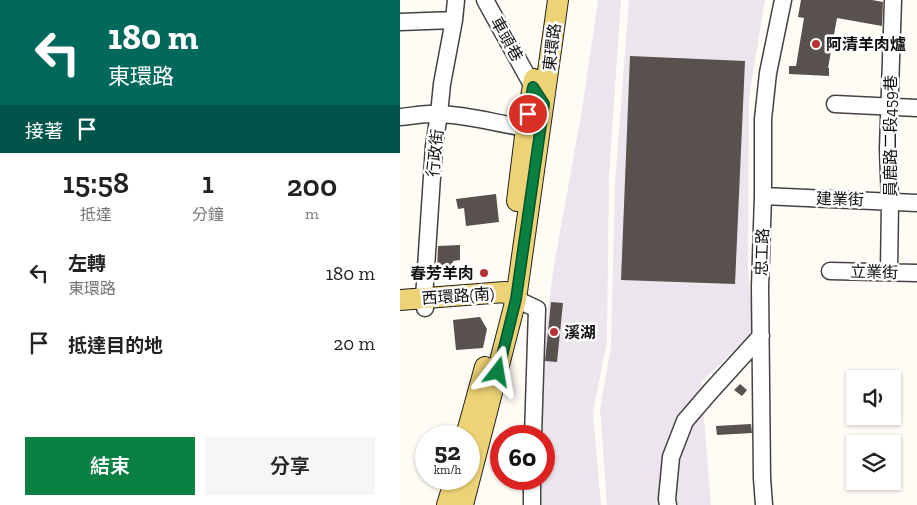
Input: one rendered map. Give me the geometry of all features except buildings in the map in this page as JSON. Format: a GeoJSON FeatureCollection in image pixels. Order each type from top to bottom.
{"type":"FeatureCollection","features":[{"type":"Feature","properties":{"kind":"main road","name":"東環路"},"geometry":{"type":"LineString","coordinates":[[463,505],[508,298],[533,128],[533,87],[544,0]]}},
{"type":"Feature","properties":{"kind":"main road","name":"東環路"},"geometry":{"type":"LineString","coordinates":[[533,128],[544,104],[558,0]]}},
{"type":"Feature","properties":{"kind":"main road","name":"東環路"},"geometry":{"type":"LineString","coordinates":[[469,425],[508,298]]}},
{"type":"Feature","properties":{"kind":"main road","name":"西環路(南)"},"geometry":{"type":"LineString","coordinates":[[400,300],[425,303],[508,298]]}},
{"type":"Feature","properties":{"kind":"main road","name":"西環路(南)"},"geometry":{"type":"LineString","coordinates":[[400,311],[425,303]]}},
{"type":"Feature","properties":{"kind":"main road"},"geometry":{"type":"LineString","coordinates":[[447,505],[452,490]]}},
{"type":"Feature","properties":{"kind":"street","name":"行政街"},"geometry":{"type":"LineString","coordinates":[[425,303],[434,146],[456,0]]}},
{"type":"Feature","properties":{"kind":"street","name":"車頭巷"},"geometry":{"type":"LineString","coordinates":[[486,0],[544,104]]}},
{"type":"Feature","properties":{"kind":"street","name":"忠工路"},"geometry":{"type":"LineString","coordinates":[[764,505],[762,478],[760,287],[763,119],[768,73],[783,0]]}},
{"type":"Feature","properties":{"kind":"street","name":"員鹿路二段459巷"},"geometry":{"type":"LineString","coordinates":[[889,272],[890,202],[888,149],[892,0]]}},
{"type":"Feature","properties":{"kind":"street"},"geometry":{"type":"LineString","coordinates":[[400,22],[454,20]]}},
{"type":"Feature","properties":{"kind":"street"},"geometry":{"type":"LineString","coordinates":[[835,104],[917,108]]}},
{"type":"Feature","properties":{"kind":"street"},"geometry":{"type":"LineString","coordinates":[[400,116],[439,114],[533,128]]}},
{"type":"Feature","properties":{"kind":"street","name":"建業街"},"geometry":{"type":"LineString","coordinates":[[763,196],[917,203]]}},
{"type":"Feature","properties":{"kind":"street","name":"立業街"},"geometry":{"type":"LineString","coordinates":[[830,271],[917,273]]}},
{"type":"Feature","properties":{"kind":"street"},"geometry":{"type":"LineString","coordinates":[[508,298],[536,309],[533,425]]}},
{"type":"Feature","properties":{"kind":"street"},"geometry":{"type":"LineString","coordinates":[[668,505],[671,457],[686,421],[761,336]]}},
{"type":"Feature","properties":{"kind":"street"},"geometry":{"type":"LineString","coordinates":[[532,490],[532,505]]}},
{"type":"Feature","properties":{"kind":"shaded area"},"geometry":{"type":"Polygon","coordinates":[[[598,0],[621,0],[609,176],[607,341],[593,412],[601,505],[541,505],[542,490],[555,490],[555,425],[542,425],[543,357],[547,318],[554,265],[582,110],[598,0]]]}},
{"type":"Feature","properties":{"kind":"shaded area"},"geometry":{"type":"Polygon","coordinates":[[[629,0],[765,0],[749,97],[748,267],[753,333],[701,382],[711,505],[607,505],[600,409],[611,347],[615,183],[629,0]]]}},
{"type":"Feature","properties":{"kind":"place","name":"阿清羊肉爐"},"geometry":{"type":"Point","coordinates":[816,44]}},
{"type":"Feature","properties":{"kind":"place","name":"春芳羊肉"},"geometry":{"type":"Point","coordinates":[484,273]}},
{"type":"Feature","properties":{"kind":"place","name":"溪湖"},"geometry":{"type":"Point","coordinates":[554,332]}},
{"type":"Feature","properties":{"kind":"route"},"geometry":{"type":"LineString","coordinates":[[498,372],[516,299],[544,104],[533,87],[528,114]]}}]}
